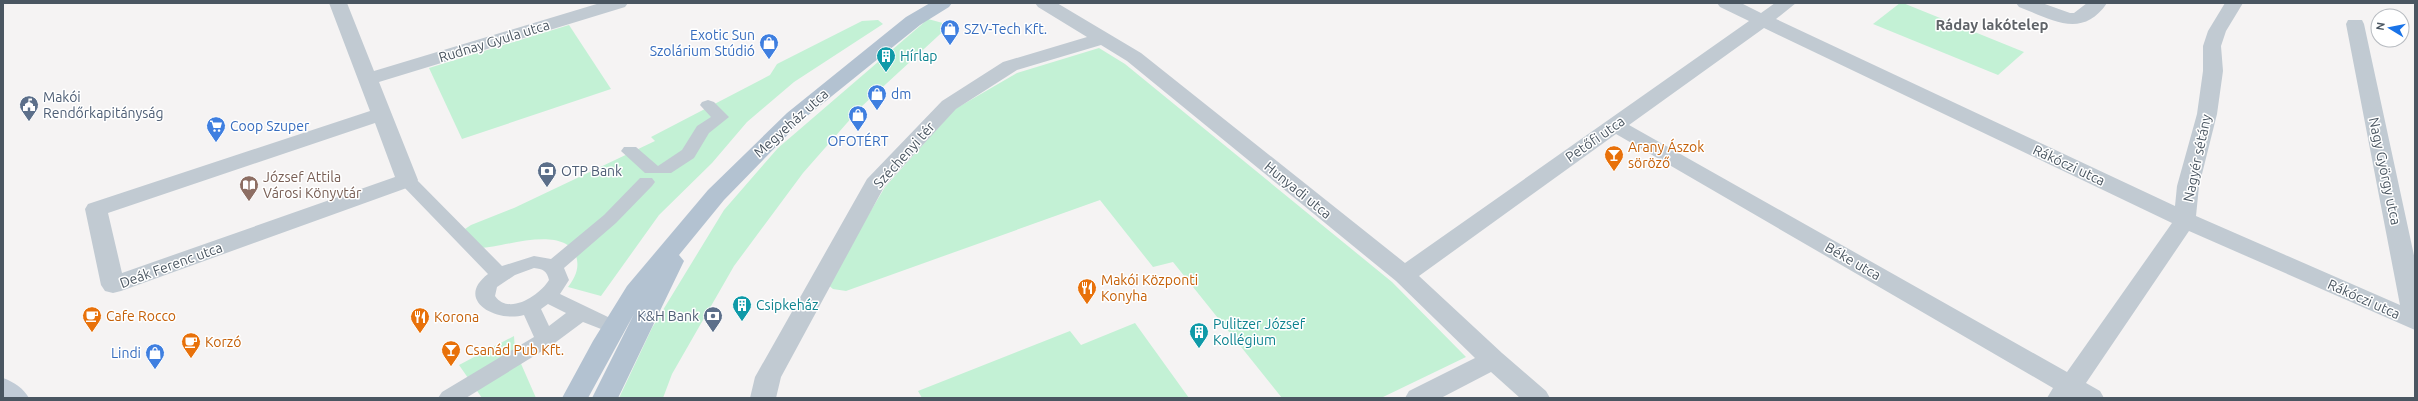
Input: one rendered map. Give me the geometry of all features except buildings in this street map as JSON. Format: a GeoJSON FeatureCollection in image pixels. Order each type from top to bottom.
{"type":"FeatureCollection","features":[{"type":"Feature","properties":{"kind":"main road"},"geometry":{"type":"LineString","coordinates":[[913,21],[922,3]]}},
{"type":"Feature","properties":{"kind":"main road","name":"Megyeház utca"},"geometry":{"type":"LineString","coordinates":[[681,239],[716,195],[794,117],[913,21],[943,3]]}},
{"type":"Feature","properties":{"kind":"main road"},"geometry":{"type":"LineString","coordinates":[[575,398],[602,347],[635,292],[681,239]]}},
{"type":"Feature","properties":{"kind":"main road"},"geometry":{"type":"LineString","coordinates":[[605,398],[658,292],[681,239]]}},
{"type":"Feature","properties":{"kind":"main road"},"geometry":{"type":"LineString","coordinates":[[3,388],[16,398]]}},
{"type":"Feature","properties":{"kind":"street"},"geometry":{"type":"LineString","coordinates":[[338,3],[408,180],[499,274]]}},
{"type":"Feature","properties":{"kind":"street","name":"Rudnay Gyula utca"},"geometry":{"type":"LineString","coordinates":[[369,79],[619,3]]}},
{"type":"Feature","properties":{"kind":"street","name":"Hunyadi utca"},"geometry":{"type":"LineString","coordinates":[[1044,3],[1134,58],[1404,275],[1493,360],[1537,398]]}},
{"type":"Feature","properties":{"kind":"street","name":"Rákóczi utca"},"geometry":{"type":"LineString","coordinates":[[1726,3],[1763,19],[2186,220],[2415,321]]}},
{"type":"Feature","properties":{"kind":"street","name":"Petőfi utca"},"geometry":{"type":"LineString","coordinates":[[1404,275],[1787,3]]}},
{"type":"Feature","properties":{"kind":"street"},"geometry":{"type":"LineString","coordinates":[[2025,3],[2068,19],[2079,19],[2098,3]]}},
{"type":"Feature","properties":{"kind":"street","name":"Nagyér sétány"},"geometry":{"type":"LineString","coordinates":[[2074,394],[2186,220],[2188,186],[2207,114],[2213,71],[2212,46],[2217,31],[2234,3]]}},
{"type":"Feature","properties":{"kind":"street","name":"Nagy György utca"},"geometry":{"type":"LineString","coordinates":[[2355,24],[2415,317]]}},
{"type":"Feature","properties":{"kind":"street","name":"Széchenyi tér"},"geometry":{"type":"LineString","coordinates":[[763,398],[768,377],[875,184],[949,106],[1010,66],[1101,39]]}},
{"type":"Feature","properties":{"kind":"street"},"geometry":{"type":"LineString","coordinates":[[554,267],[610,219],[654,173],[688,154],[703,130],[721,117],[708,105]]}},
{"type":"Feature","properties":{"kind":"street","name":"Deák Ferenc utca"},"geometry":{"type":"LineString","coordinates":[[382,114],[96,209],[113,285],[408,180]]}},
{"type":"Feature","properties":{"kind":"street","name":"Béke utca"},"geometry":{"type":"LineString","coordinates":[[1615,125],[2074,394]]}},
{"type":"Feature","properties":{"kind":"street"},"geometry":{"type":"LineString","coordinates":[[630,151],[654,173]]}},
{"type":"Feature","properties":{"kind":"street"},"geometry":{"type":"LineString","coordinates":[[540,263],[554,267],[558,272],[559,280],[548,296],[530,306],[506,310],[495,308],[485,297],[486,290],[499,274],[522,264],[540,263]]}},
{"type":"Feature","properties":{"kind":"street"},"geometry":{"type":"LineString","coordinates":[[548,296],[601,322]]}},
{"type":"Feature","properties":{"kind":"street"},"geometry":{"type":"LineString","coordinates":[[530,306],[545,340]]}},
{"type":"Feature","properties":{"kind":"street"},"geometry":{"type":"LineString","coordinates":[[449,398],[545,340],[582,312]]}},
{"type":"Feature","properties":{"kind":"street"},"geometry":{"type":"LineString","coordinates":[[1418,398],[1493,360]]}},
{"type":"Feature","properties":{"kind":"green space"},"geometry":{"type":"Polygon","coordinates":[[[1900,3],[2024,52],[1998,75],[1873,24],[1900,3]]]}},
{"type":"Feature","properties":{"kind":"green space"},"geometry":{"type":"Polygon","coordinates":[[[928,19],[950,25],[861,107],[803,173],[734,266],[672,374],[663,398],[619,398],[652,328],[724,210],[778,148],[928,19]]]}},
{"type":"Feature","properties":{"kind":"green space"},"geometry":{"type":"Polygon","coordinates":[[[878,20],[883,24],[794,82],[747,122],[712,163],[659,215],[601,296],[568,287],[576,273],[577,260],[569,246],[559,241],[546,239],[532,240],[480,248],[465,229],[471,225],[514,208],[655,141],[651,137],[770,75],[777,64],[862,21],[878,20]]]}},
{"type":"Feature","properties":{"kind":"green space"},"geometry":{"type":"Polygon","coordinates":[[[569,25],[611,89],[462,139],[429,68],[569,25]]]}},
{"type":"Feature","properties":{"kind":"green space"},"geometry":{"type":"Polygon","coordinates":[[[1099,48],[1125,64],[1392,282],[1466,357],[1381,398],[1282,398],[1173,262],[1153,267],[1100,200],[846,291],[833,289],[827,284],[885,187],[955,109],[1017,73],[1099,48]]]}},
{"type":"Feature","properties":{"kind":"green space"},"geometry":{"type":"Polygon","coordinates":[[[1135,323],[1189,398],[922,398],[918,391],[1070,331],[1081,345],[1135,323]]]}},
{"type":"Feature","properties":{"kind":"green space"},"geometry":{"type":"Polygon","coordinates":[[[514,336],[515,350],[536,398],[482,398],[459,365],[514,336]]]}},
{"type":"Feature","properties":{"kind":"place","name":"SZV-Tech Kft."},"geometry":{"type":"Point","coordinates":[950,46]}},
{"type":"Feature","properties":{"kind":"place","name":"Exotic Sun Szolárium Stúdió"},"geometry":{"type":"Point","coordinates":[769,60]}},
{"type":"Feature","properties":{"kind":"place","name":"Hírlap"},"geometry":{"type":"Point","coordinates":[886,73]}},
{"type":"Feature","properties":{"kind":"place","name":"dm"},"geometry":{"type":"Point","coordinates":[877,111]}},
{"type":"Feature","properties":{"kind":"place","name":"Makói Rendőrkapitányság"},"geometry":{"type":"Point","coordinates":[29,122]}},
{"type":"Feature","properties":{"kind":"place","name":"OFOTÉRT"},"geometry":{"type":"Point","coordinates":[858,132]}},
{"type":"Feature","properties":{"kind":"place","name":"Coop Szuper"},"geometry":{"type":"Point","coordinates":[216,143]}},
{"type":"Feature","properties":{"kind":"place","name":"Arany Ászok söröző"},"geometry":{"type":"Point","coordinates":[1614,172]}},
{"type":"Feature","properties":{"kind":"place","name":"OTP Bank"},"geometry":{"type":"Point","coordinates":[547,188]}},
{"type":"Feature","properties":{"kind":"place","name":"József Attila Városi Könyvtár"},"geometry":{"type":"Point","coordinates":[249,202]}},
{"type":"Feature","properties":{"kind":"place","name":"Makói Központi Konyha"},"geometry":{"type":"Point","coordinates":[1087,305]}},
{"type":"Feature","properties":{"kind":"place","name":"Csipkeház"},"geometry":{"type":"Point","coordinates":[742,322]}},
{"type":"Feature","properties":{"kind":"place","name":"Cafe Rocco"},"geometry":{"type":"Point","coordinates":[92,333]}},
{"type":"Feature","properties":{"kind":"place","name":"K&H Bank"},"geometry":{"type":"Point","coordinates":[713,333]}},
{"type":"Feature","properties":{"kind":"place","name":"Korona"},"geometry":{"type":"Point","coordinates":[420,334]}},
{"type":"Feature","properties":{"kind":"place","name":"Pulitzer József Kollégium"},"geometry":{"type":"Point","coordinates":[1199,349]}},
{"type":"Feature","properties":{"kind":"place","name":"Korzó"},"geometry":{"type":"Point","coordinates":[191,359]}},
{"type":"Feature","properties":{"kind":"place","name":"Csanád Pub Kft."},"geometry":{"type":"Point","coordinates":[451,367]}},
{"type":"Feature","properties":{"kind":"place","name":"Lindi"},"geometry":{"type":"Point","coordinates":[155,370]}},
{"type":"Feature","properties":{"kind":"district","name":"Ráday lakótelep"},"geometry":{"type":"Point","coordinates":[1992,25]}}]}
